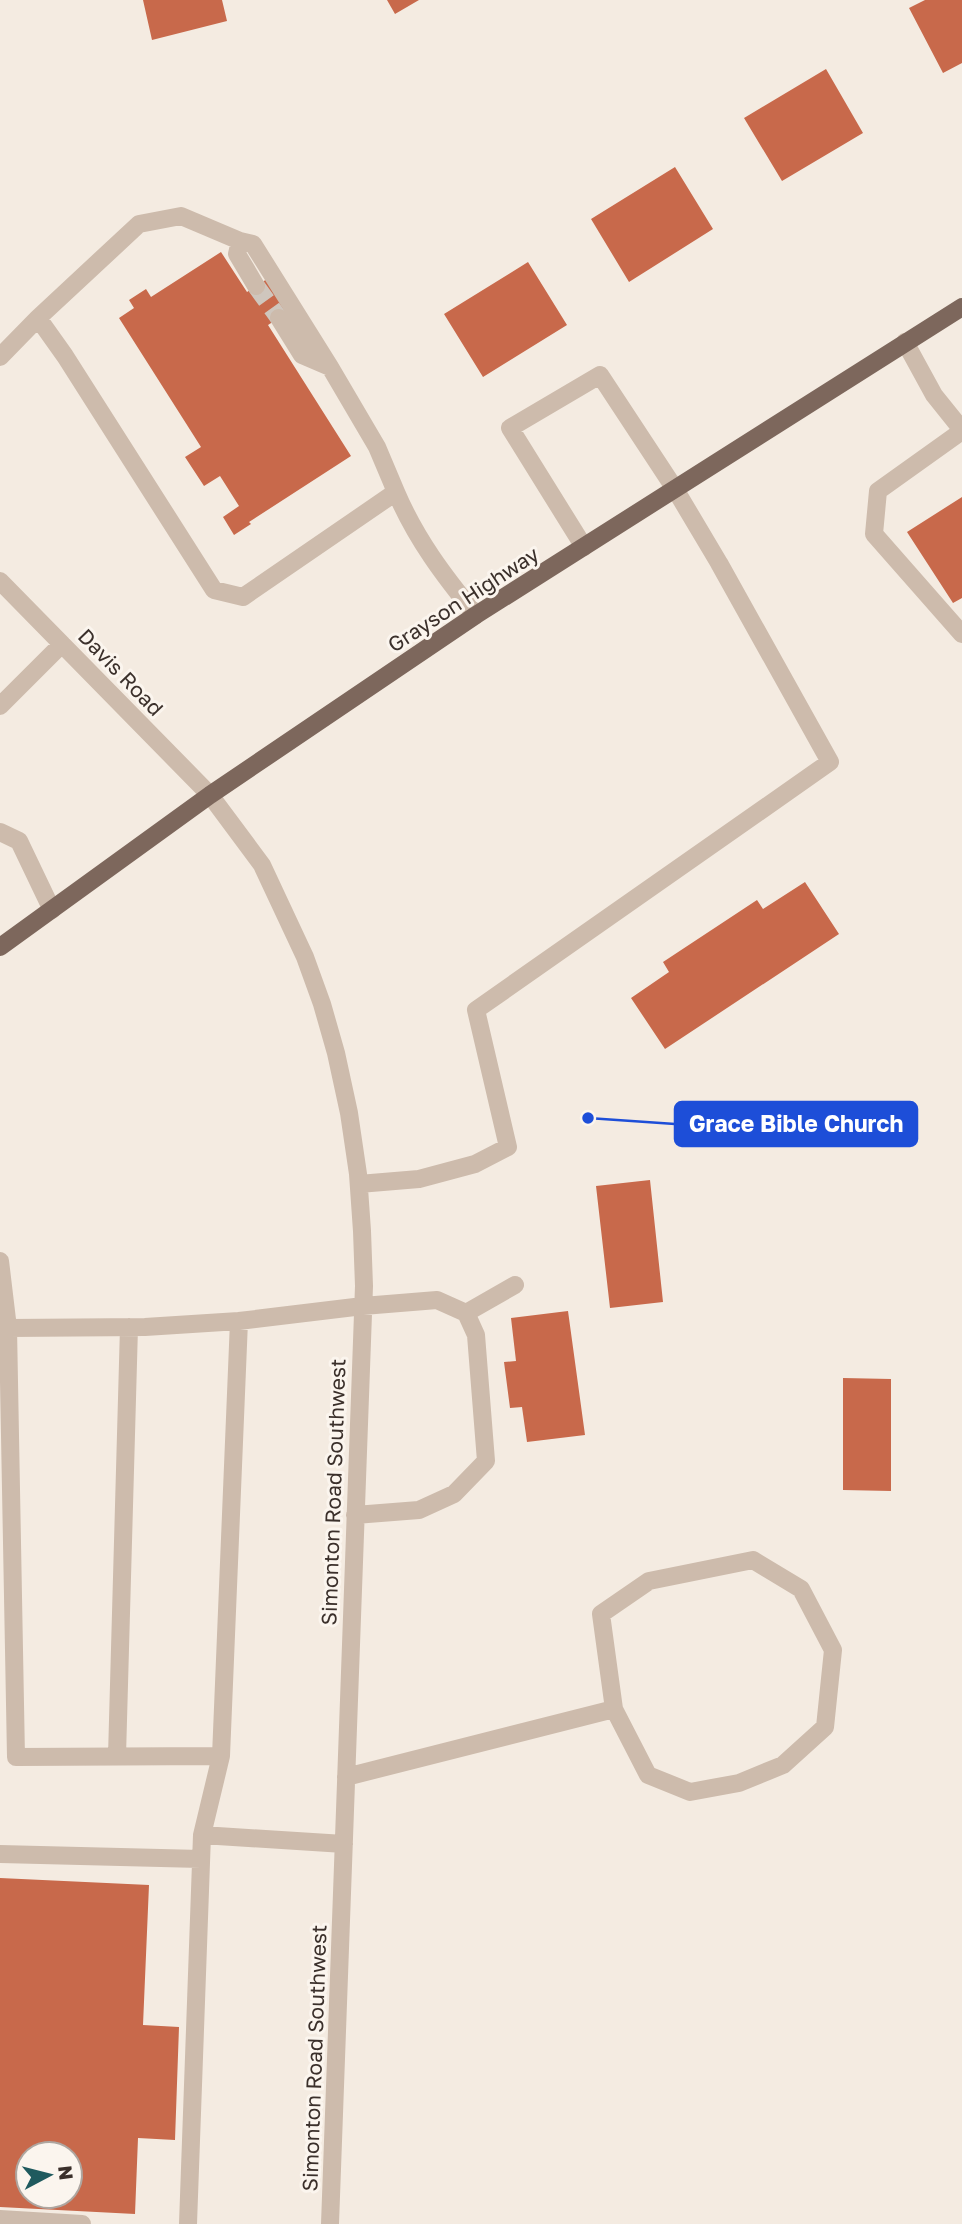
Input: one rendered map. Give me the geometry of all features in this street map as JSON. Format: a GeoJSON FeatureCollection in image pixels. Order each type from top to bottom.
{"type":"FeatureCollection","features":[{"type":"Feature","properties":{"kind":"main road","name":"Grayson Highway"},"geometry":{"type":"LineString","coordinates":[[0,947],[210,794],[476,615],[962,307]]}},
{"type":"Feature","properties":{"kind":"street"},"geometry":{"type":"LineString","coordinates":[[0,357],[139,224],[181,216],[253,244],[377,447],[407,518],[437,568],[476,615]]}},
{"type":"Feature","properties":{"kind":"street"},"geometry":{"type":"LineString","coordinates":[[240,241],[237,254],[256,286]]}},
{"type":"Feature","properties":{"kind":"street"},"geometry":{"type":"LineString","coordinates":[[38,318],[214,590],[243,597],[396,492]]}},
{"type":"Feature","properties":{"kind":"street"},"geometry":{"type":"LineString","coordinates":[[279,318],[302,355],[330,368]]}},
{"type":"Feature","properties":{"kind":"street"},"geometry":{"type":"LineString","coordinates":[[905,342],[934,395],[962,431],[878,491],[874,534],[962,634]]}},
{"type":"Feature","properties":{"kind":"street"},"geometry":{"type":"LineString","coordinates":[[359,1184],[419,1180],[475,1164],[508,1147],[476,1010],[830,762],[719,563],[675,489],[600,374],[510,428],[584,547]]}},
{"type":"Feature","properties":{"kind":"street","name":"Davis Road"},"geometry":{"type":"LineString","coordinates":[[0,581],[210,794]]}},
{"type":"Feature","properties":{"kind":"street"},"geometry":{"type":"LineString","coordinates":[[0,706],[62,644]]}},
{"type":"Feature","properties":{"kind":"street","name":"Simonton Road Southwest"},"geometry":{"type":"LineString","coordinates":[[210,794],[262,865],[305,957],[336,1053],[349,1113],[359,1184],[363,1306],[330,2224]]}},
{"type":"Feature","properties":{"kind":"street"},"geometry":{"type":"LineString","coordinates":[[0,832],[19,841],[52,909]]}},
{"type":"Feature","properties":{"kind":"street"},"geometry":{"type":"LineString","coordinates":[[0,1261],[8,1328],[16,1757],[221,1756]]}},
{"type":"Feature","properties":{"kind":"street"},"geometry":{"type":"LineString","coordinates":[[466,1313],[515,1285]]}},
{"type":"Feature","properties":{"kind":"street"},"geometry":{"type":"LineString","coordinates":[[8,1328],[129,1327],[239,1321],[437,1300],[466,1313],[475,1335],[486,1461],[454,1494],[419,1510],[355,1515]]}},
{"type":"Feature","properties":{"kind":"street"},"geometry":{"type":"LineString","coordinates":[[188,2224],[202,1835],[221,1756],[239,1321]]}},
{"type":"Feature","properties":{"kind":"street"},"geometry":{"type":"LineString","coordinates":[[117,1756],[129,1327]]}},
{"type":"Feature","properties":{"kind":"street"},"geometry":{"type":"LineString","coordinates":[[753,1560],[802,1589],[833,1650],[825,1727],[783,1765],[739,1783],[690,1792],[648,1775],[614,1709],[601,1614],[649,1581],[753,1560]]}},
{"type":"Feature","properties":{"kind":"street"},"geometry":{"type":"LineString","coordinates":[[346,1777],[614,1709]]}},
{"type":"Feature","properties":{"kind":"street"},"geometry":{"type":"LineString","coordinates":[[202,1835],[344,1844]]}},
{"type":"Feature","properties":{"kind":"street"},"geometry":{"type":"LineString","coordinates":[[0,1854],[201,1859]]}},
{"type":"Feature","properties":{"kind":"street"},"geometry":{"type":"LineString","coordinates":[[0,2219],[82,2224]]}},
{"type":"Feature","properties":{"kind":"building"},"geometry":{"type":"Polygon","coordinates":[[[143,0],[222,0],[227,21],[152,40],[143,0]]]}},
{"type":"Feature","properties":{"kind":"building"},"geometry":{"type":"Polygon","coordinates":[[[387,0],[419,0],[395,14],[387,0]]]}},
{"type":"Feature","properties":{"kind":"building"},"geometry":{"type":"Polygon","coordinates":[[[925,0],[962,0],[962,63],[943,73],[909,8],[925,0]]]}},
{"type":"Feature","properties":{"kind":"building"},"geometry":{"type":"Polygon","coordinates":[[[826,69],[863,133],[782,181],[744,118],[826,69]]]}},
{"type":"Feature","properties":{"kind":"building"},"geometry":{"type":"Polygon","coordinates":[[[675,167],[713,229],[629,282],[591,219],[675,167]]]}},
{"type":"Feature","properties":{"kind":"building"},"geometry":{"type":"Polygon","coordinates":[[[221,252],[247,292],[267,279],[288,312],[268,325],[351,456],[249,522],[251,524],[234,535],[223,517],[239,506],[220,476],[204,486],[185,457],[201,447],[119,318],[134,308],[129,300],[146,289],[151,297],[221,252]]]}},
{"type":"Feature","properties":{"kind":"building"},"geometry":{"type":"Polygon","coordinates":[[[528,262],[567,325],[483,377],[444,314],[528,262]]]}},
{"type":"Feature","properties":{"kind":"building"},"geometry":{"type":"Polygon","coordinates":[[[962,497],[962,598],[953,603],[907,532],[962,497]]]}},
{"type":"Feature","properties":{"kind":"building"},"geometry":{"type":"Polygon","coordinates":[[[805,882],[839,934],[665,1049],[631,998],[669,972],[663,962],[757,900],[763,909],[805,882]]]}},
{"type":"Feature","properties":{"kind":"building"},"geometry":{"type":"Polygon","coordinates":[[[650,1180],[663,1302],[610,1308],[596,1186],[650,1180]]]}},
{"type":"Feature","properties":{"kind":"building"},"geometry":{"type":"Polygon","coordinates":[[[568,1311],[585,1435],[527,1442],[522,1407],[510,1408],[504,1362],[516,1361],[511,1318],[568,1311]]]}},
{"type":"Feature","properties":{"kind":"building"},"geometry":{"type":"Polygon","coordinates":[[[843,1378],[891,1379],[891,1491],[843,1490],[843,1378]]]}},
{"type":"Feature","properties":{"kind":"building"},"geometry":{"type":"Polygon","coordinates":[[[0,1878],[149,1885],[143,2025],[179,2027],[175,2140],[138,2138],[135,2214],[58,2210],[84,2210],[84,2140],[14,2140],[14,2208],[0,2207],[0,1878]]]}},
{"type":"Feature","properties":{"kind":"tunnel"},"geometry":{"type":"LineString","coordinates":[[256,286],[279,318]]}},
{"type":"Feature","properties":{"kind":"place","name":"Grace Bible Church"},"geometry":{"type":"Point","coordinates":[588,1118]}}]}
